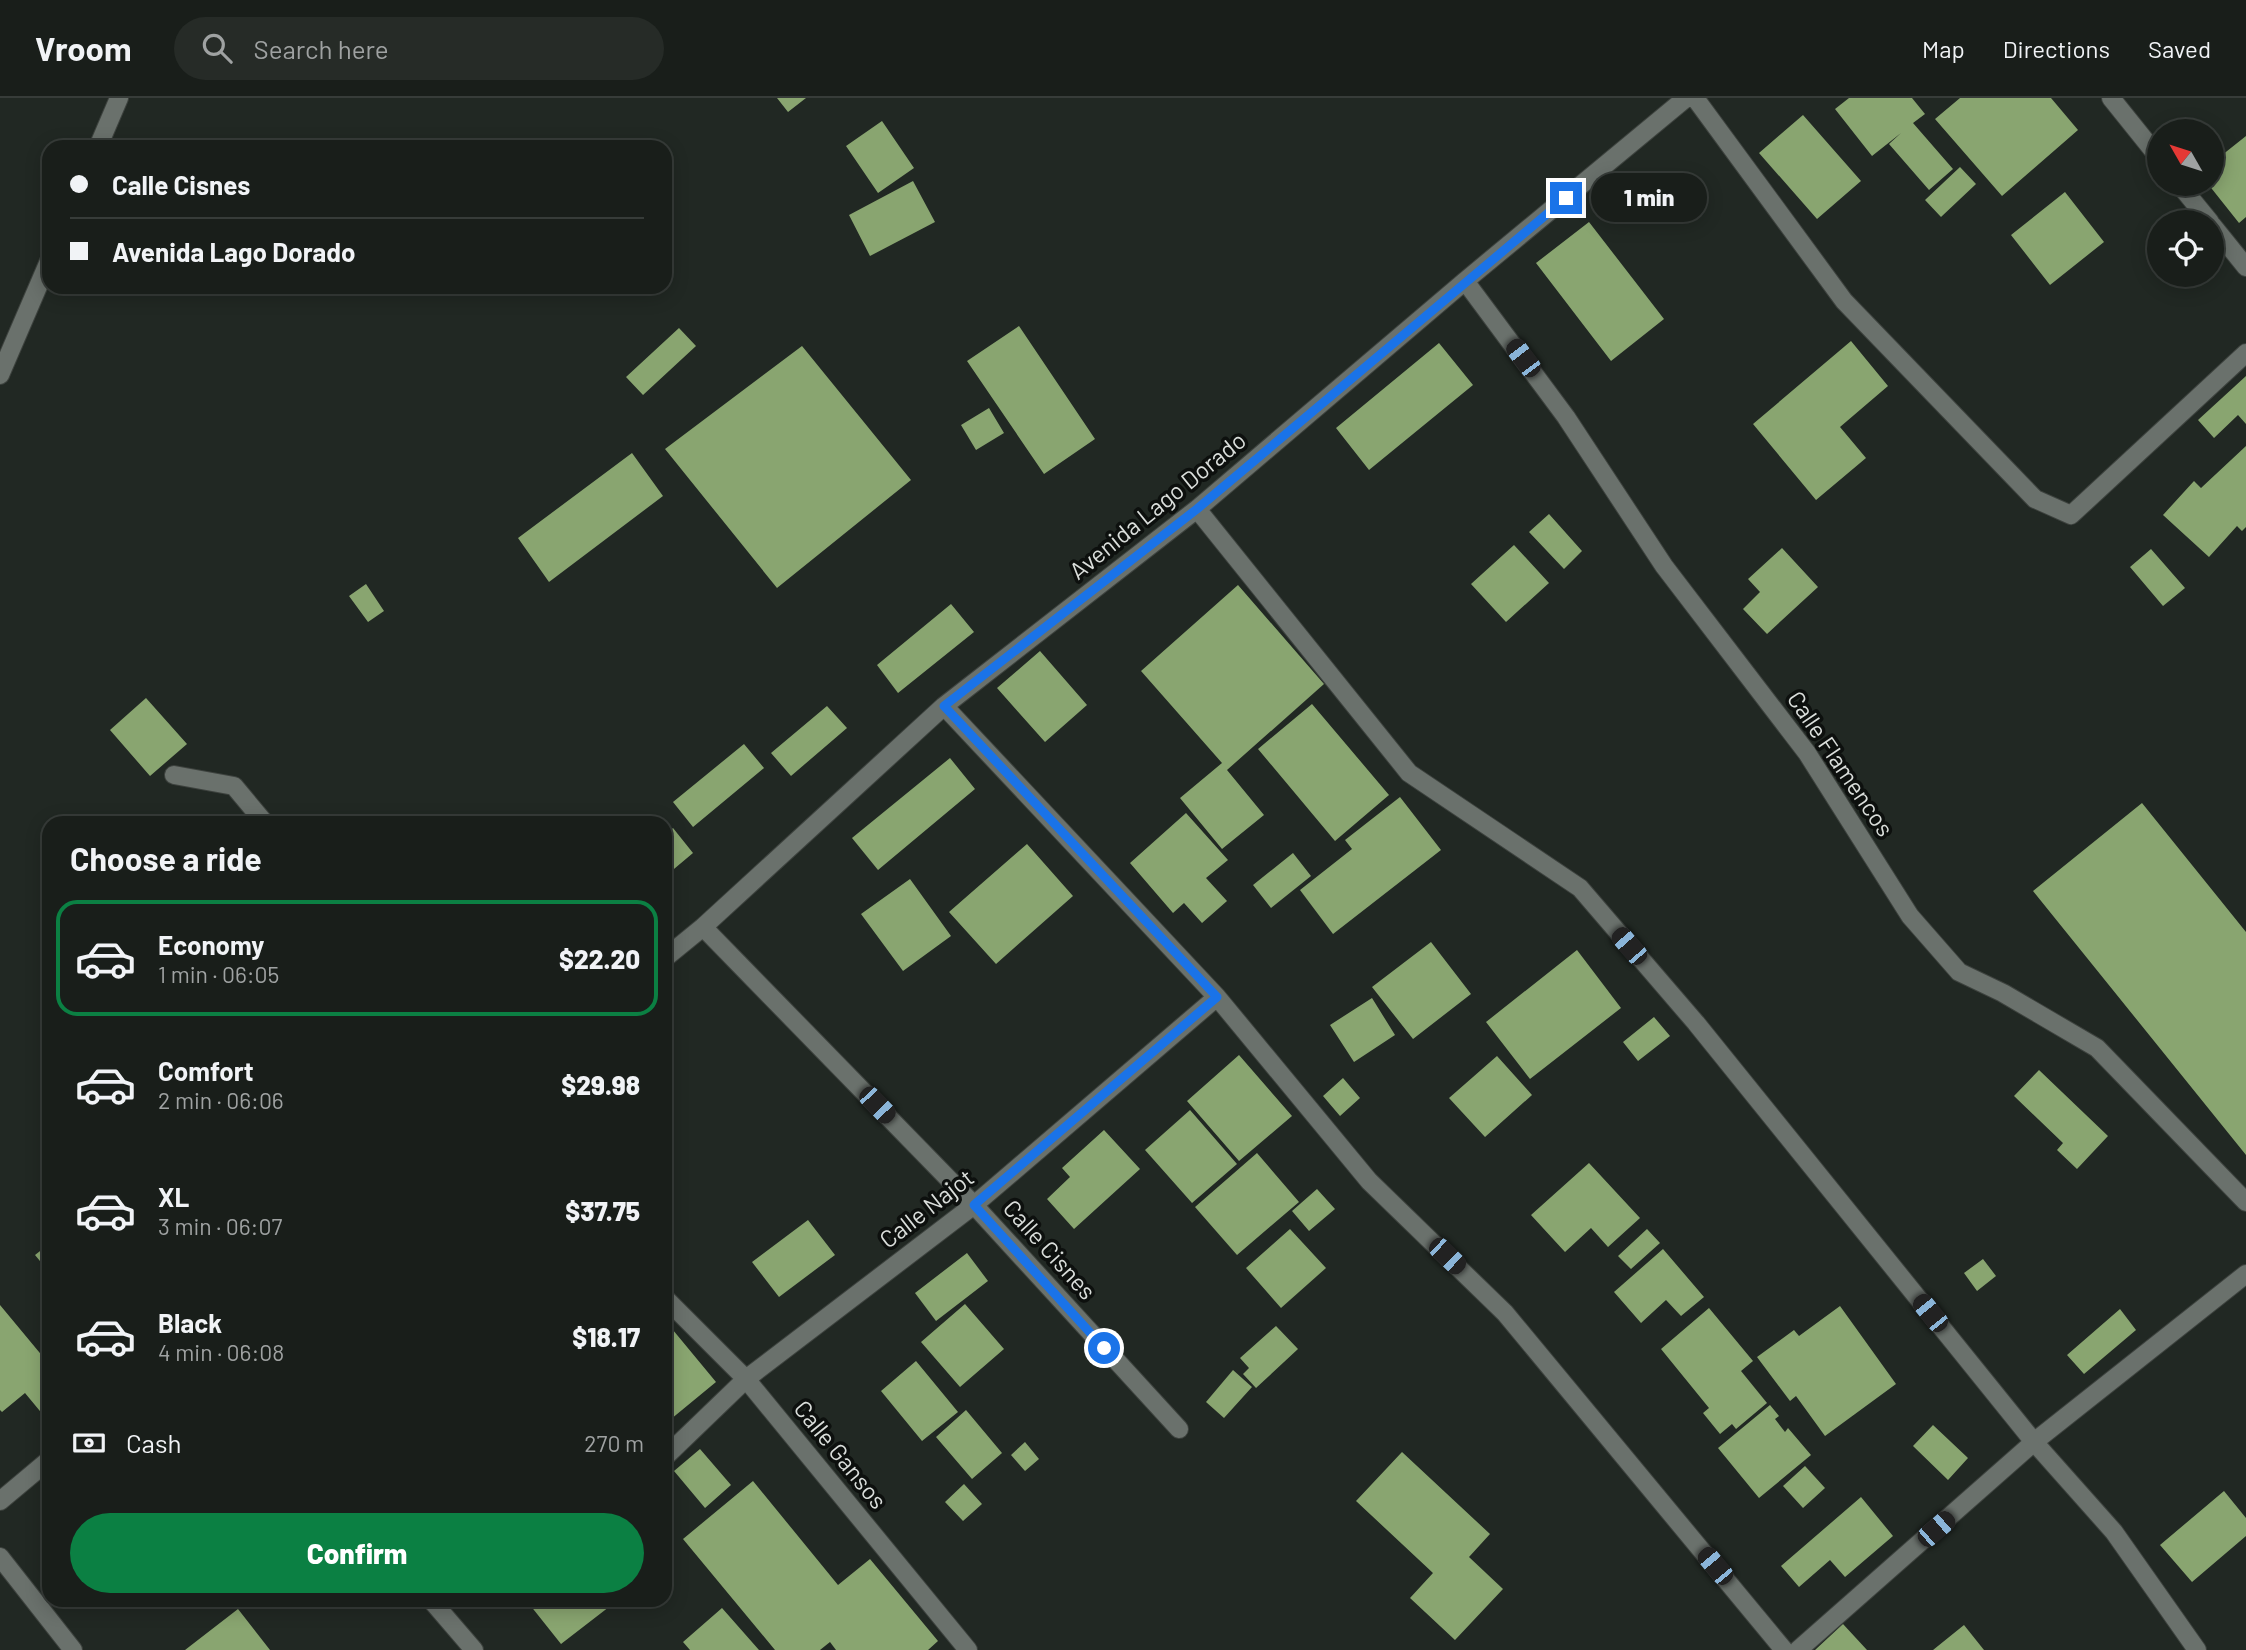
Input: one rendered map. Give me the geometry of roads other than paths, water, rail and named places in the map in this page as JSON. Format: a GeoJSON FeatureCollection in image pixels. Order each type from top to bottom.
{"type":"FeatureCollection","features":[{"type":"Feature","properties":{"kind":"street"},"geometry":{"type":"LineString","coordinates":[[101,140],[118,98]]}},
{"type":"Feature","properties":{"kind":"street","name":"Avenida Lago Dorado"},"geometry":{"type":"LineString","coordinates":[[672,952],[944,706],[1197,509],[1465,281],[1686,98]]}},
{"type":"Feature","properties":{"kind":"street"},"geometry":{"type":"LineString","coordinates":[[1695,98],[1844,301],[2035,499],[2071,515],[2246,353]]}},
{"type":"Feature","properties":{"kind":"street"},"geometry":{"type":"LineString","coordinates":[[2111,98],[2147,143]]}},
{"type":"Feature","properties":{"kind":"street"},"geometry":{"type":"LineString","coordinates":[[2189,196],[2200,210]]}},
{"type":"Feature","properties":{"kind":"street"},"geometry":{"type":"LineString","coordinates":[[2224,239],[2246,267]]}},
{"type":"Feature","properties":{"kind":"street"},"geometry":{"type":"LineString","coordinates":[[0,375],[42,277]]}},
{"type":"Feature","properties":{"kind":"street","name":"Calle Flamencos"},"geometry":{"type":"LineString","coordinates":[[1465,281],[1566,417],[1664,565],[1807,752],[1910,916],[1959,972],[2003,993],[2097,1048],[2246,1202]]}},
{"type":"Feature","properties":{"kind":"street"},"geometry":{"type":"LineString","coordinates":[[1197,509],[1409,774],[1580,888],[1696,1023],[2034,1442],[2114,1532],[2197,1650]]}},
{"type":"Feature","properties":{"kind":"street"},"geometry":{"type":"LineString","coordinates":[[944,706],[1217,997],[1369,1181],[1505,1313],[1784,1650]]}},
{"type":"Feature","properties":{"kind":"street"},"geometry":{"type":"LineString","coordinates":[[174,775],[234,786],[259,816]]}},
{"type":"Feature","properties":{"kind":"street","name":"Calle Cisnes"},"geometry":{"type":"LineString","coordinates":[[703,927],[974,1205],[1179,1429]]}},
{"type":"Feature","properties":{"kind":"street","name":"Calle Najot"},"geometry":{"type":"LineString","coordinates":[[672,1450],[746,1379],[974,1205],[1217,997]]}},
{"type":"Feature","properties":{"kind":"street"},"geometry":{"type":"LineString","coordinates":[[1798,1650],[2034,1442],[2246,1274]]}},
{"type":"Feature","properties":{"kind":"street","name":"Calle Gansos"},"geometry":{"type":"LineString","coordinates":[[672,1305],[746,1379],[968,1650]]}},
{"type":"Feature","properties":{"kind":"street"},"geometry":{"type":"LineString","coordinates":[[0,1501],[42,1466]]}},
{"type":"Feature","properties":{"kind":"street"},"geometry":{"type":"LineString","coordinates":[[0,1558],[73,1650]]}},
{"type":"Feature","properties":{"kind":"street"},"geometry":{"type":"LineString","coordinates":[[436,1607],[467,1648]]}}]}
